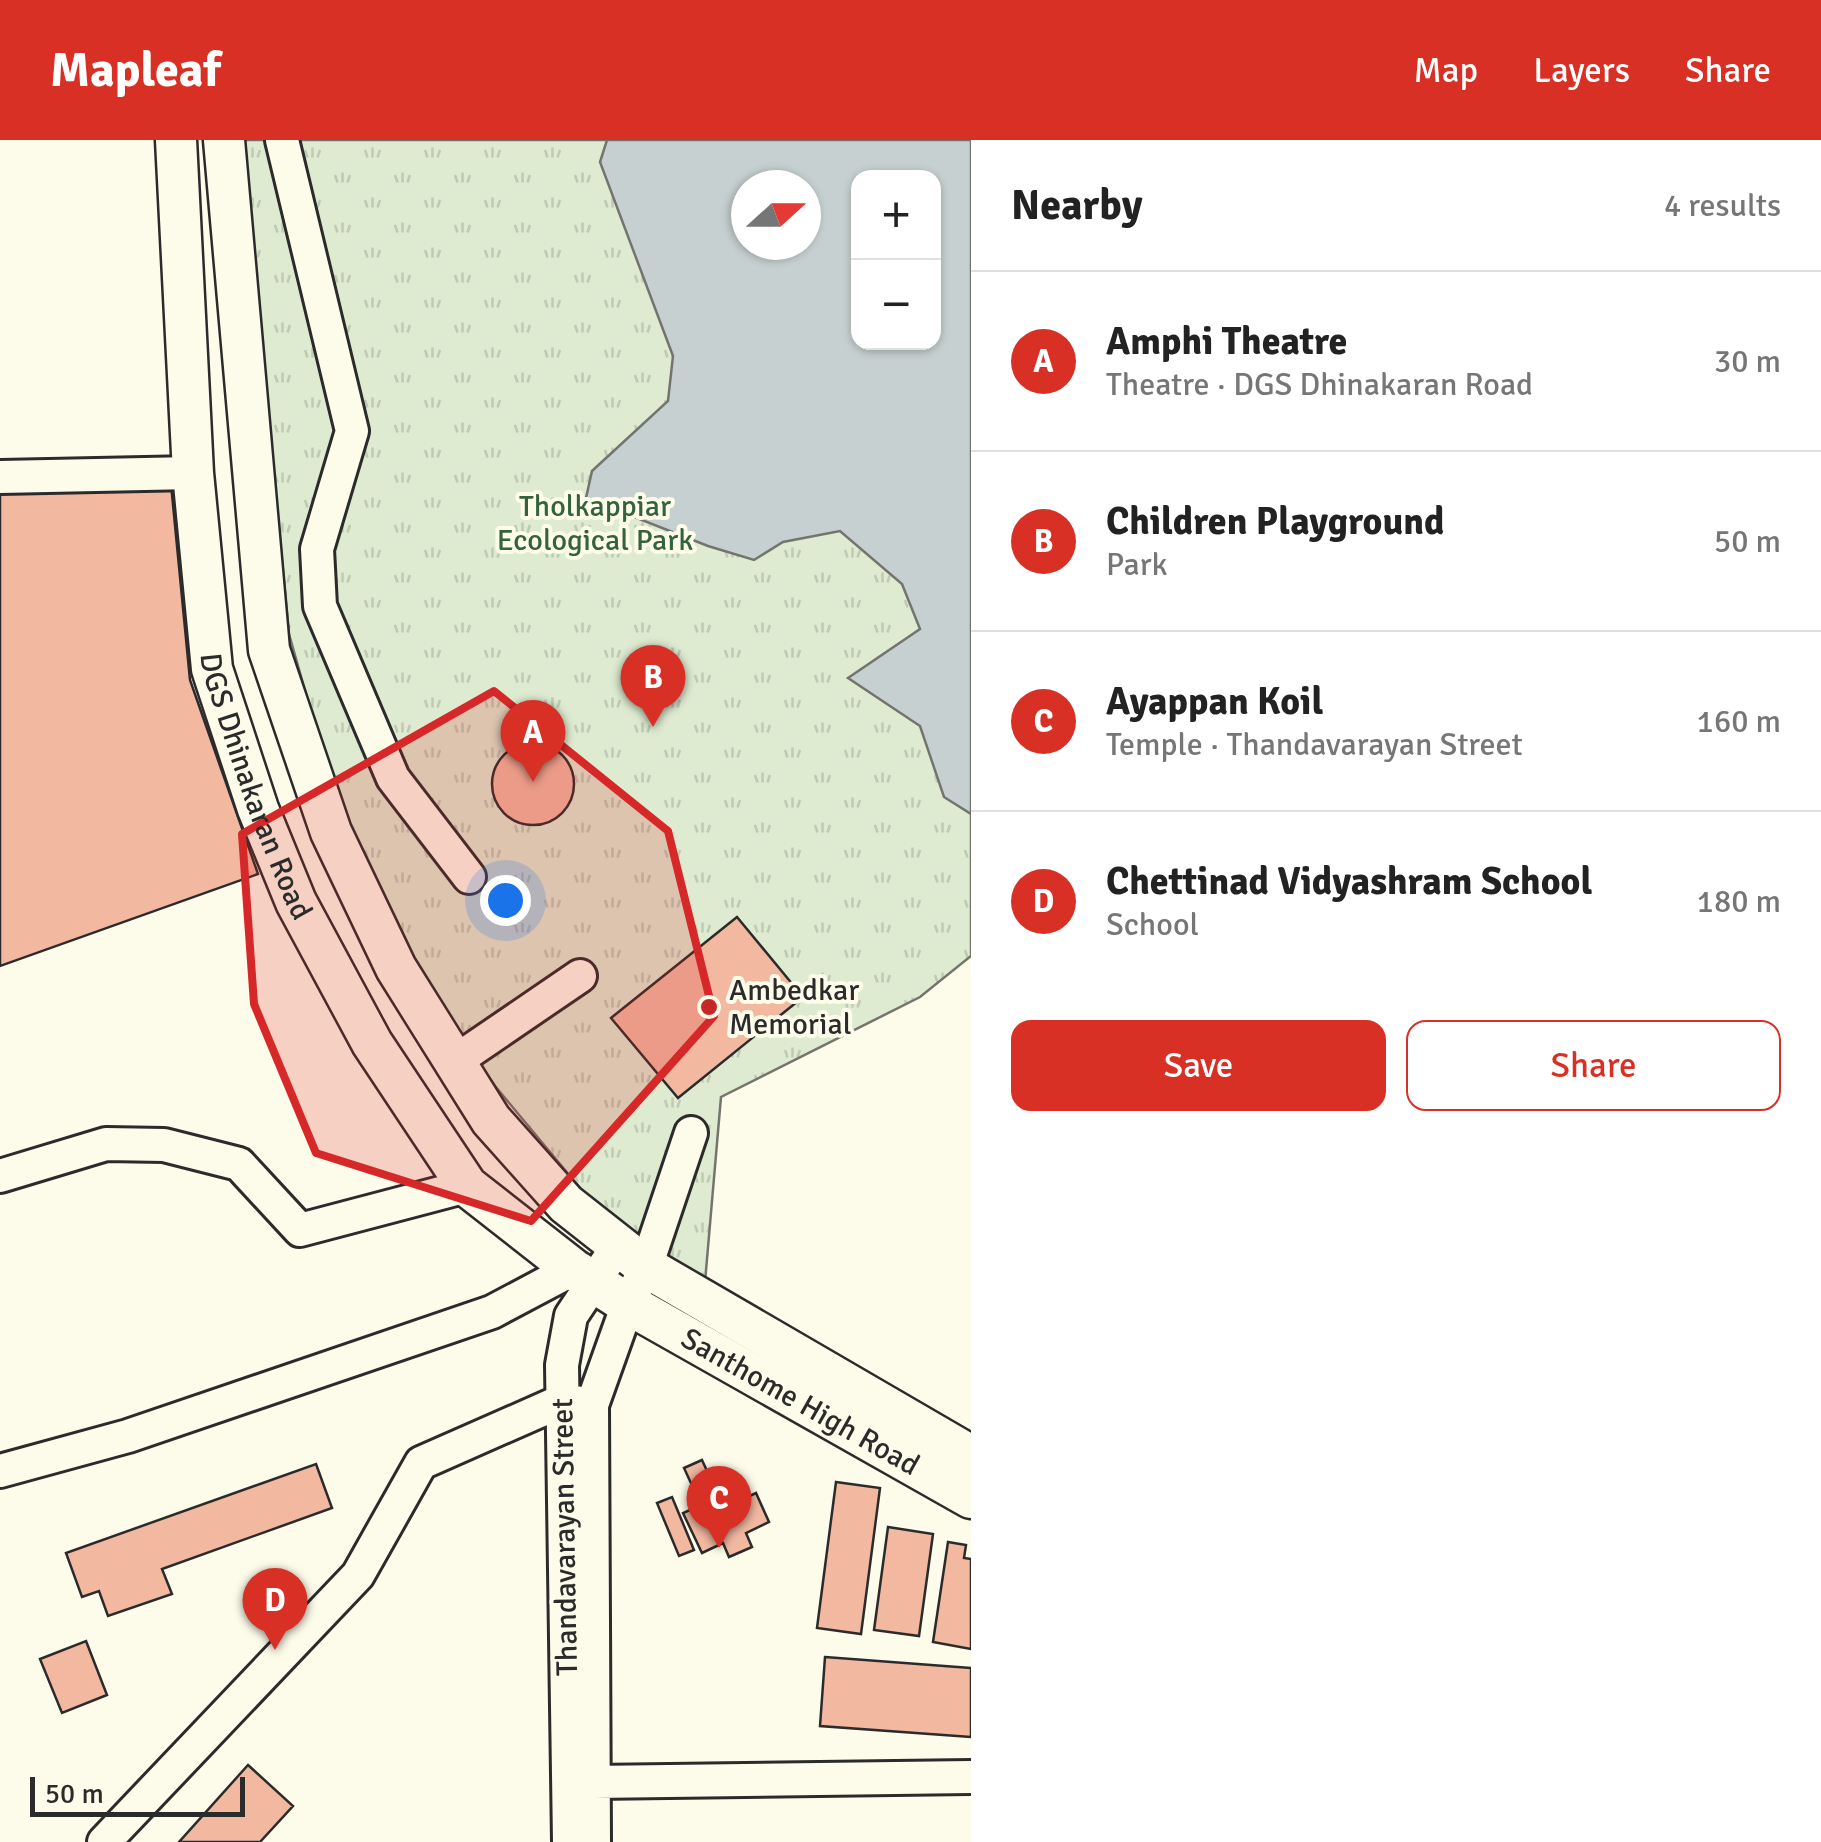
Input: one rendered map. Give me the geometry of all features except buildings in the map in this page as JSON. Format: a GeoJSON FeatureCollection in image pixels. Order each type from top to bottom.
{"type":"FeatureCollection","features":[{"type":"Feature","properties":{"kind":"main road","name":"DGS Dhinakaran Road"},"geometry":{"type":"LineString","coordinates":[[176,140],[194,473],[212,669],[258,810],[296,902],[372,1042],[466,1186],[582,1276],[628,1304]]}},
{"type":"Feature","properties":{"kind":"main road","name":"DGS Dhinakaran Road"},"geometry":{"type":"LineString","coordinates":[[224,140],[269,650],[331,832],[396,968],[490,1120],[566,1204],[632,1257]]}},
{"type":"Feature","properties":{"kind":"main road","name":"Santhome High Road"},"geometry":{"type":"LineString","coordinates":[[632,1257],[971,1456]]}},
{"type":"Feature","properties":{"kind":"main road","name":"Santhome High Road"},"geometry":{"type":"LineString","coordinates":[[628,1304],[971,1498]]}},
{"type":"Feature","properties":{"kind":"street"},"geometry":{"type":"LineString","coordinates":[[282,140],[352,432],[317,549],[320,606],[393,778],[469,878]]}},
{"type":"Feature","properties":{"kind":"street"},"geometry":{"type":"LineString","coordinates":[[0,477],[194,473]]}},
{"type":"Feature","properties":{"kind":"street"},"geometry":{"type":"LineString","coordinates":[[454,1062],[580,976]]}},
{"type":"Feature","properties":{"kind":"street"},"geometry":{"type":"LineString","coordinates":[[632,1257],[691,1133]]}},
{"type":"Feature","properties":{"kind":"street"},"geometry":{"type":"LineString","coordinates":[[0,1176],[106,1144],[164,1146],[239,1164],[300,1230],[466,1186]]}},
{"type":"Feature","properties":{"kind":"street","name":"Thandavarayan Street"},"geometry":{"type":"LineString","coordinates":[[568,1842],[578,1402],[628,1304],[632,1257],[582,1276],[562,1365],[578,1402],[594,1842]]}},
{"type":"Feature","properties":{"kind":"street"},"geometry":{"type":"LineString","coordinates":[[0,1471],[128,1436],[492,1312],[582,1276]]}},
{"type":"Feature","properties":{"kind":"street"},"geometry":{"type":"LineString","coordinates":[[104,1842],[358,1575],[421,1463],[578,1402]]}},
{"type":"Feature","properties":{"kind":"street"},"geometry":{"type":"LineString","coordinates":[[593,1782],[971,1777]]}},
{"type":"Feature","properties":{"kind":"highlighted area"},"geometry":{"type":"Polygon","coordinates":[[[494,691],[668,831],[714,1016],[531,1221],[316,1153],[254,1004],[242,834],[494,691]]]}},
{"type":"Feature","properties":{"kind":"green space","name":"Tholkappiar Ecological Park"},"geometry":{"type":"Polygon","coordinates":[[[242,140],[971,140],[971,956],[920,997],[721,1097],[705,1282],[590,1200],[495,1086],[416,974],[340,814],[289,634],[242,140]]]}},
{"type":"Feature","properties":{"kind":"shaded area"},"geometry":{"type":"Polygon","coordinates":[[[607,140],[971,140],[971,814],[944,797],[920,726],[848,678],[920,629],[902,584],[840,531],[783,542],[754,560],[586,498],[592,471],[668,401],[673,356],[600,162],[607,140]]]}},
{"type":"Feature","properties":{"kind":"place","name":"Children Playground"},"geometry":{"type":"Point","coordinates":[653,727]}},
{"type":"Feature","properties":{"kind":"place","name":"Amphi Theatre"},"geometry":{"type":"Point","coordinates":[533,782]}},
{"type":"Feature","properties":{"kind":"place","name":"Ambedkar Memorial"},"geometry":{"type":"Point","coordinates":[709,1007]}},
{"type":"Feature","properties":{"kind":"place","name":"Ayappan Koil"},"geometry":{"type":"Point","coordinates":[719,1548]}},
{"type":"Feature","properties":{"kind":"place","name":"Chettinad Vidyashram School"},"geometry":{"type":"Point","coordinates":[275,1650]}}]}
